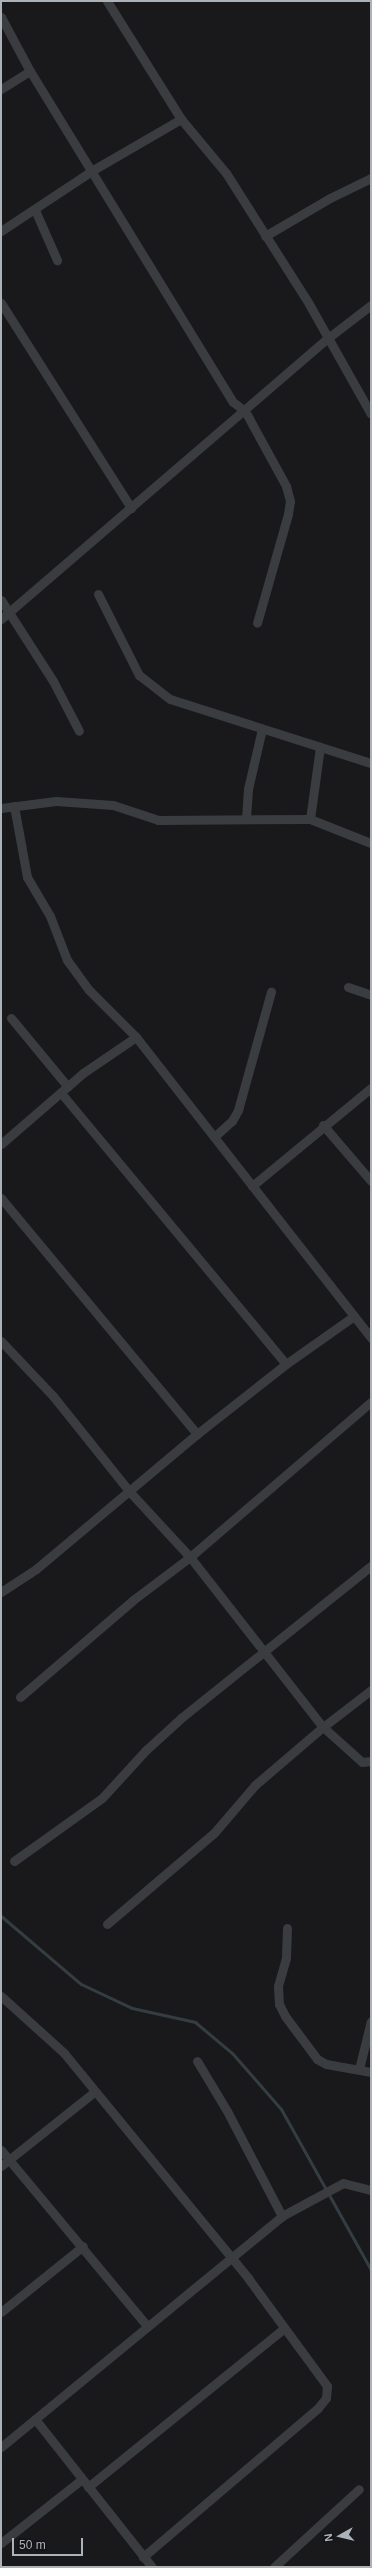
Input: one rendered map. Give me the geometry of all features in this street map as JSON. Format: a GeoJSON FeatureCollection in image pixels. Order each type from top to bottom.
{"type":"FeatureCollection","features":[{"type":"Feature","properties":{"kind":"street"},"geometry":{"type":"LineString","coordinates":[[107,1],[181,119],[226,173],[328,338],[371,414]]}},
{"type":"Feature","properties":{"kind":"street"},"geometry":{"type":"LineString","coordinates":[[1,17],[30,71],[93,170],[233,402],[245,411],[286,486],[290,501],[257,623]]}},
{"type":"Feature","properties":{"kind":"street"},"geometry":{"type":"LineString","coordinates":[[1,89],[30,71]]}},
{"type":"Feature","properties":{"kind":"street"},"geometry":{"type":"LineString","coordinates":[[1,231],[93,170],[181,119]]}},
{"type":"Feature","properties":{"kind":"street"},"geometry":{"type":"LineString","coordinates":[[265,236],[330,198],[371,178]]}},
{"type":"Feature","properties":{"kind":"street"},"geometry":{"type":"LineString","coordinates":[[34,210],[57,260]]}},
{"type":"Feature","properties":{"kind":"street"},"geometry":{"type":"LineString","coordinates":[[1,303],[131,508]]}},
{"type":"Feature","properties":{"kind":"street"},"geometry":{"type":"LineString","coordinates":[[1,619],[245,411],[328,338],[371,305]]}},
{"type":"Feature","properties":{"kind":"street"},"geometry":{"type":"LineString","coordinates":[[98,594],[139,674],[170,699],[371,764]]}},
{"type":"Feature","properties":{"kind":"street"},"geometry":{"type":"LineString","coordinates":[[1,600],[53,681],[79,731]]}},
{"type":"Feature","properties":{"kind":"street"},"geometry":{"type":"LineString","coordinates":[[246,818],[248,789],[262,729]]}},
{"type":"Feature","properties":{"kind":"street"},"geometry":{"type":"LineString","coordinates":[[310,818],[320,747]]}},
{"type":"Feature","properties":{"kind":"street"},"geometry":{"type":"LineString","coordinates":[[1,808],[56,801],[113,805],[158,820],[310,818],[371,843]]}},
{"type":"Feature","properties":{"kind":"street"},"geometry":{"type":"LineString","coordinates":[[14,806],[27,877],[50,916],[61,950],[89,990],[136,1037],[371,1338]]}},
{"type":"Feature","properties":{"kind":"street"},"geometry":{"type":"LineString","coordinates":[[348,988],[371,995]]}},
{"type":"Feature","properties":{"kind":"street"},"geometry":{"type":"LineString","coordinates":[[214,1137],[232,1121],[238,1110],[271,992]]}},
{"type":"Feature","properties":{"kind":"street"},"geometry":{"type":"LineString","coordinates":[[11,1018],[65,1090],[286,1364]]}},
{"type":"Feature","properties":{"kind":"street"},"geometry":{"type":"LineString","coordinates":[[1,1144],[65,1090],[136,1037]]}},
{"type":"Feature","properties":{"kind":"street"},"geometry":{"type":"LineString","coordinates":[[252,1186],[323,1125],[371,1088]]}},
{"type":"Feature","properties":{"kind":"street"},"geometry":{"type":"LineString","coordinates":[[323,1125],[371,1181]]}},
{"type":"Feature","properties":{"kind":"street"},"geometry":{"type":"LineString","coordinates":[[1,1198],[197,1434]]}},
{"type":"Feature","properties":{"kind":"street"},"geometry":{"type":"LineString","coordinates":[[1,1592],[36,1568],[197,1434],[286,1364],[354,1316]]}},
{"type":"Feature","properties":{"kind":"street"},"geometry":{"type":"LineString","coordinates":[[1,1341],[53,1396],[129,1491],[190,1557],[267,1652],[323,1726],[362,1762],[371,1761]]}},
{"type":"Feature","properties":{"kind":"street"},"geometry":{"type":"LineString","coordinates":[[20,1697],[133,1600],[190,1557],[371,1402]]}},
{"type":"Feature","properties":{"kind":"street"},"geometry":{"type":"LineString","coordinates":[[14,1861],[102,1798],[146,1750],[181,1718],[267,1652],[371,1566]]}},
{"type":"Feature","properties":{"kind":"street"},"geometry":{"type":"LineString","coordinates":[[107,1924],[214,1833],[255,1786],[323,1726],[371,1690]]}},
{"type":"Feature","properties":{"kind":"street"},"geometry":{"type":"LineString","coordinates":[[286,1928],[286,1958],[278,1986],[279,2004],[285,2016],[317,2059],[326,2064],[371,2072]]}},
{"type":"Feature","properties":{"kind":"street"},"geometry":{"type":"LineString","coordinates":[[1,1996],[64,2053],[94,2092],[230,2258],[321,2375],[327,2386],[326,2398],[318,2408],[261,2459],[143,2557]]}},
{"type":"Feature","properties":{"kind":"street"},"geometry":{"type":"LineString","coordinates":[[359,2069],[371,2021]]}},
{"type":"Feature","properties":{"kind":"street"},"geometry":{"type":"LineString","coordinates":[[196,2061],[231,2118],[282,2216]]}},
{"type":"Feature","properties":{"kind":"street"},"geometry":{"type":"LineString","coordinates":[[1,2166],[94,2092]]}},
{"type":"Feature","properties":{"kind":"street"},"geometry":{"type":"LineString","coordinates":[[1,2150],[83,2246],[147,2326]]}},
{"type":"Feature","properties":{"kind":"street"},"geometry":{"type":"LineString","coordinates":[[1,2447],[282,2216],[323,2192],[343,2183],[371,2190]]}},
{"type":"Feature","properties":{"kind":"street"},"geometry":{"type":"LineString","coordinates":[[1,2312],[83,2246]]}},
{"type":"Feature","properties":{"kind":"street"},"geometry":{"type":"LineString","coordinates":[[88,2487],[284,2328]]}},
{"type":"Feature","properties":{"kind":"street"},"geometry":{"type":"LineString","coordinates":[[35,2420],[152,2567]]}},
{"type":"Feature","properties":{"kind":"street"},"geometry":{"type":"LineString","coordinates":[[1,2543],[82,2478]]}},
{"type":"Feature","properties":{"kind":"street"},"geometry":{"type":"LineString","coordinates":[[274,2567],[359,2488]]}},
{"type":"Feature","properties":{"kind":"waterway"},"geometry":{"type":"LineString","coordinates":[[1,1916],[81,1984],[132,2008],[195,2022],[232,2053],[281,2109],[371,2270]]}}]}
